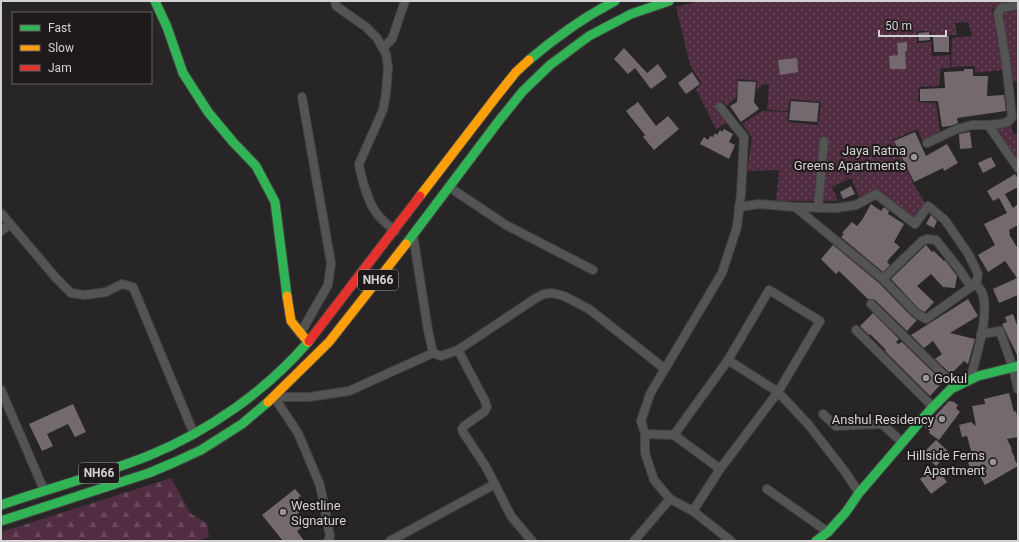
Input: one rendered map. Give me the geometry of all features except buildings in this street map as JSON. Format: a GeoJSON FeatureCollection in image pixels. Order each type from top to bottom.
{"type":"FeatureCollection","features":[{"type":"Feature","properties":{"kind":"main road"},"geometry":{"type":"LineString","coordinates":[[155,1],[167,27],[183,72],[208,112],[233,142],[256,166],[275,202],[291,321],[308,342]]}},
{"type":"Feature","properties":{"kind":"main road","name":"NH66"},"geometry":{"type":"LineString","coordinates":[[1,505],[170,447],[220,418],[273,378],[308,342],[516,72],[540,50],[569,27],[591,13],[616,1]]}},
{"type":"Feature","properties":{"kind":"main road","name":"NH66"},"geometry":{"type":"LineString","coordinates":[[1,521],[134,478],[175,462],[201,450],[242,424],[274,397],[329,342],[523,91],[550,65],[589,36],[631,14],[669,1]]}},
{"type":"Feature","properties":{"kind":"main road"},"geometry":{"type":"LineString","coordinates":[[816,541],[828,532],[846,512],[859,493],[933,407],[951,390],[978,376],[1016,367]]}},
{"type":"Feature","properties":{"kind":"street"},"geometry":{"type":"LineString","coordinates":[[335,1],[336,6],[366,27],[377,38],[386,54],[388,67],[383,110],[359,164],[369,200],[375,212],[395,231]]}},
{"type":"Feature","properties":{"kind":"street"},"geometry":{"type":"LineString","coordinates":[[383,48],[392,39],[405,1]]}},
{"type":"Feature","properties":{"kind":"street"},"geometry":{"type":"LineString","coordinates":[[927,143],[957,129],[972,125],[988,125],[1010,121],[1012,117],[1006,62],[998,13],[1001,8],[1018,5]]}},
{"type":"Feature","properties":{"kind":"street"},"geometry":{"type":"LineString","coordinates":[[300,334],[328,285],[331,263],[302,97]]}},
{"type":"Feature","properties":{"kind":"street"},"geometry":{"type":"LineString","coordinates":[[720,108],[744,137],[737,228],[722,274],[650,394],[641,421],[645,434],[645,453],[654,480],[670,499],[693,511],[731,541]]}},
{"type":"Feature","properties":{"kind":"street"},"geometry":{"type":"LineString","coordinates":[[988,125],[1018,168]]}},
{"type":"Feature","properties":{"kind":"street"},"geometry":{"type":"LineString","coordinates":[[818,208],[824,141]]}},
{"type":"Feature","properties":{"kind":"street"},"geometry":{"type":"LineString","coordinates":[[449,187],[506,225],[593,270]]}},
{"type":"Feature","properties":{"kind":"street"},"geometry":{"type":"LineString","coordinates":[[739,207],[759,204],[837,208],[856,205],[876,194],[915,224],[928,206],[946,220],[969,255],[978,274],[974,286],[926,319],[916,313],[883,279],[795,207]]}},
{"type":"Feature","properties":{"kind":"street"},"geometry":{"type":"LineString","coordinates":[[1,213],[56,278],[71,293],[85,295],[106,292],[122,284],[133,287],[194,434]]}},
{"type":"Feature","properties":{"kind":"street"},"geometry":{"type":"LineString","coordinates":[[1,231],[10,224]]}},
{"type":"Feature","properties":{"kind":"street"},"geometry":{"type":"LineString","coordinates":[[413,235],[433,353]]}},
{"type":"Feature","properties":{"kind":"street"},"geometry":{"type":"LineString","coordinates":[[883,279],[922,241],[932,239],[936,240],[974,286],[981,289],[983,295],[984,316],[970,380]]}},
{"type":"Feature","properties":{"kind":"street"},"geometry":{"type":"LineString","coordinates":[[674,435],[728,360],[768,290],[820,321],[778,392],[720,469],[693,511]]}},
{"type":"Feature","properties":{"kind":"street"},"geometry":{"type":"LineString","coordinates":[[274,397],[309,397],[349,391],[433,353],[441,356],[458,350],[536,298],[544,294],[552,293],[564,296],[589,310],[665,369]]}},
{"type":"Feature","properties":{"kind":"street"},"geometry":{"type":"LineString","coordinates":[[871,304],[956,387]]}},
{"type":"Feature","properties":{"kind":"street"},"geometry":{"type":"LineString","coordinates":[[856,330],[933,407]]}},
{"type":"Feature","properties":{"kind":"street"},"geometry":{"type":"LineString","coordinates":[[981,334],[1000,331],[1016,367],[1018,389]]}},
{"type":"Feature","properties":{"kind":"street"},"geometry":{"type":"LineString","coordinates":[[458,350],[487,407],[484,412],[462,429],[486,467],[511,516],[532,541]]}},
{"type":"Feature","properties":{"kind":"street"},"geometry":{"type":"LineString","coordinates":[[728,360],[778,392],[808,424],[859,493]]}},
{"type":"Feature","properties":{"kind":"street"},"geometry":{"type":"LineString","coordinates":[[1,390],[44,490]]}},
{"type":"Feature","properties":{"kind":"street"},"geometry":{"type":"LineString","coordinates":[[274,397],[298,433],[320,485],[330,536],[328,541]]}},
{"type":"Feature","properties":{"kind":"street"},"geometry":{"type":"LineString","coordinates":[[823,414],[836,426],[882,424],[903,443]]}},
{"type":"Feature","properties":{"kind":"street"},"geometry":{"type":"LineString","coordinates":[[645,434],[674,435],[720,469]]}},
{"type":"Feature","properties":{"kind":"street"},"geometry":{"type":"LineString","coordinates":[[390,541],[495,484]]}},
{"type":"Feature","properties":{"kind":"street"},"geometry":{"type":"LineString","coordinates":[[767,489],[828,532]]}},
{"type":"Feature","properties":{"kind":"street"},"geometry":{"type":"LineString","coordinates":[[634,541],[670,499]]}},
{"type":"Feature","properties":{"kind":"green space"},"geometry":{"type":"Polygon","coordinates":[[[699,1],[1018,1],[1018,3],[992,9],[1003,70],[975,73],[975,66],[951,67],[952,38],[972,36],[968,22],[955,23],[957,35],[931,36],[930,31],[917,31],[917,43],[931,42],[932,56],[950,55],[950,68],[941,68],[939,86],[919,87],[918,102],[936,103],[940,134],[923,142],[917,129],[893,140],[914,185],[926,204],[914,221],[876,191],[860,198],[851,178],[832,187],[838,201],[776,201],[779,170],[747,171],[752,137],[742,124],[762,111],[788,112],[788,122],[818,125],[821,102],[790,99],[788,111],[767,110],[769,85],[763,84],[757,90],[757,81],[738,79],[736,98],[726,106],[723,101],[716,106],[727,123],[716,129],[696,89],[702,84],[690,65],[676,7],[699,1]]]}},
{"type":"Feature","properties":{"kind":"green space"},"geometry":{"type":"Polygon","coordinates":[[[1018,7],[1018,81],[1010,82],[1001,9],[1018,7]]]}},
{"type":"Feature","properties":{"kind":"green space"},"geometry":{"type":"Polygon","coordinates":[[[1010,123],[1014,135],[1018,133],[1018,164],[993,128],[1010,123]]]}},
{"type":"Feature","properties":{"kind":"green space"},"geometry":{"type":"Polygon","coordinates":[[[171,478],[191,514],[207,523],[209,537],[197,541],[1,541],[1,532],[171,478]]]}},
{"type":"Feature","properties":{"kind":"traffic: fast"},"geometry":{"type":"LineString","coordinates":[[155,1],[167,27],[183,73],[208,112],[233,142],[256,166],[275,202],[287,296]]}},
{"type":"Feature","properties":{"kind":"traffic: fast"},"geometry":{"type":"LineString","coordinates":[[529,60],[570,28],[615,1]]}},
{"type":"Feature","properties":{"kind":"traffic: fast"},"geometry":{"type":"LineString","coordinates":[[406,244],[498,122],[523,91],[550,65],[589,36],[631,14],[669,1]]}},
{"type":"Feature","properties":{"kind":"traffic: fast"},"geometry":{"type":"LineString","coordinates":[[1,505],[130,463],[193,435],[235,408],[255,393],[274,377],[309,341]]}},
{"type":"Feature","properties":{"kind":"traffic: fast"},"geometry":{"type":"LineString","coordinates":[[816,541],[828,532],[846,512],[859,493],[931,409],[951,389],[978,376],[1018,366]]}},
{"type":"Feature","properties":{"kind":"traffic: fast"},"geometry":{"type":"LineString","coordinates":[[1,521],[149,473],[175,462],[201,450],[242,424],[268,402]]}},
{"type":"Feature","properties":{"kind":"traffic: slow"},"geometry":{"type":"LineString","coordinates":[[420,196],[516,72],[529,60]]}},
{"type":"Feature","properties":{"kind":"traffic: slow"},"geometry":{"type":"LineString","coordinates":[[268,402],[329,342],[406,244]]}},
{"type":"Feature","properties":{"kind":"traffic: slow"},"geometry":{"type":"LineString","coordinates":[[287,296],[291,321],[308,342]]}},
{"type":"Feature","properties":{"kind":"traffic: jam"},"geometry":{"type":"LineString","coordinates":[[309,341],[420,196]]}},
{"type":"Feature","properties":{"kind":"place","name":"Jaya Ratna Greens Apartments"},"geometry":{"type":"Point","coordinates":[914,157]}},
{"type":"Feature","properties":{"kind":"place","name":"Gokul"},"geometry":{"type":"Point","coordinates":[926,378]}},
{"type":"Feature","properties":{"kind":"place","name":"Anshul Residency"},"geometry":{"type":"Point","coordinates":[942,419]}},
{"type":"Feature","properties":{"kind":"place","name":"Hillside Ferns Apartment"},"geometry":{"type":"Point","coordinates":[993,462]}},
{"type":"Feature","properties":{"kind":"place","name":"Westline Signature"},"geometry":{"type":"Point","coordinates":[283,512]}}]}
